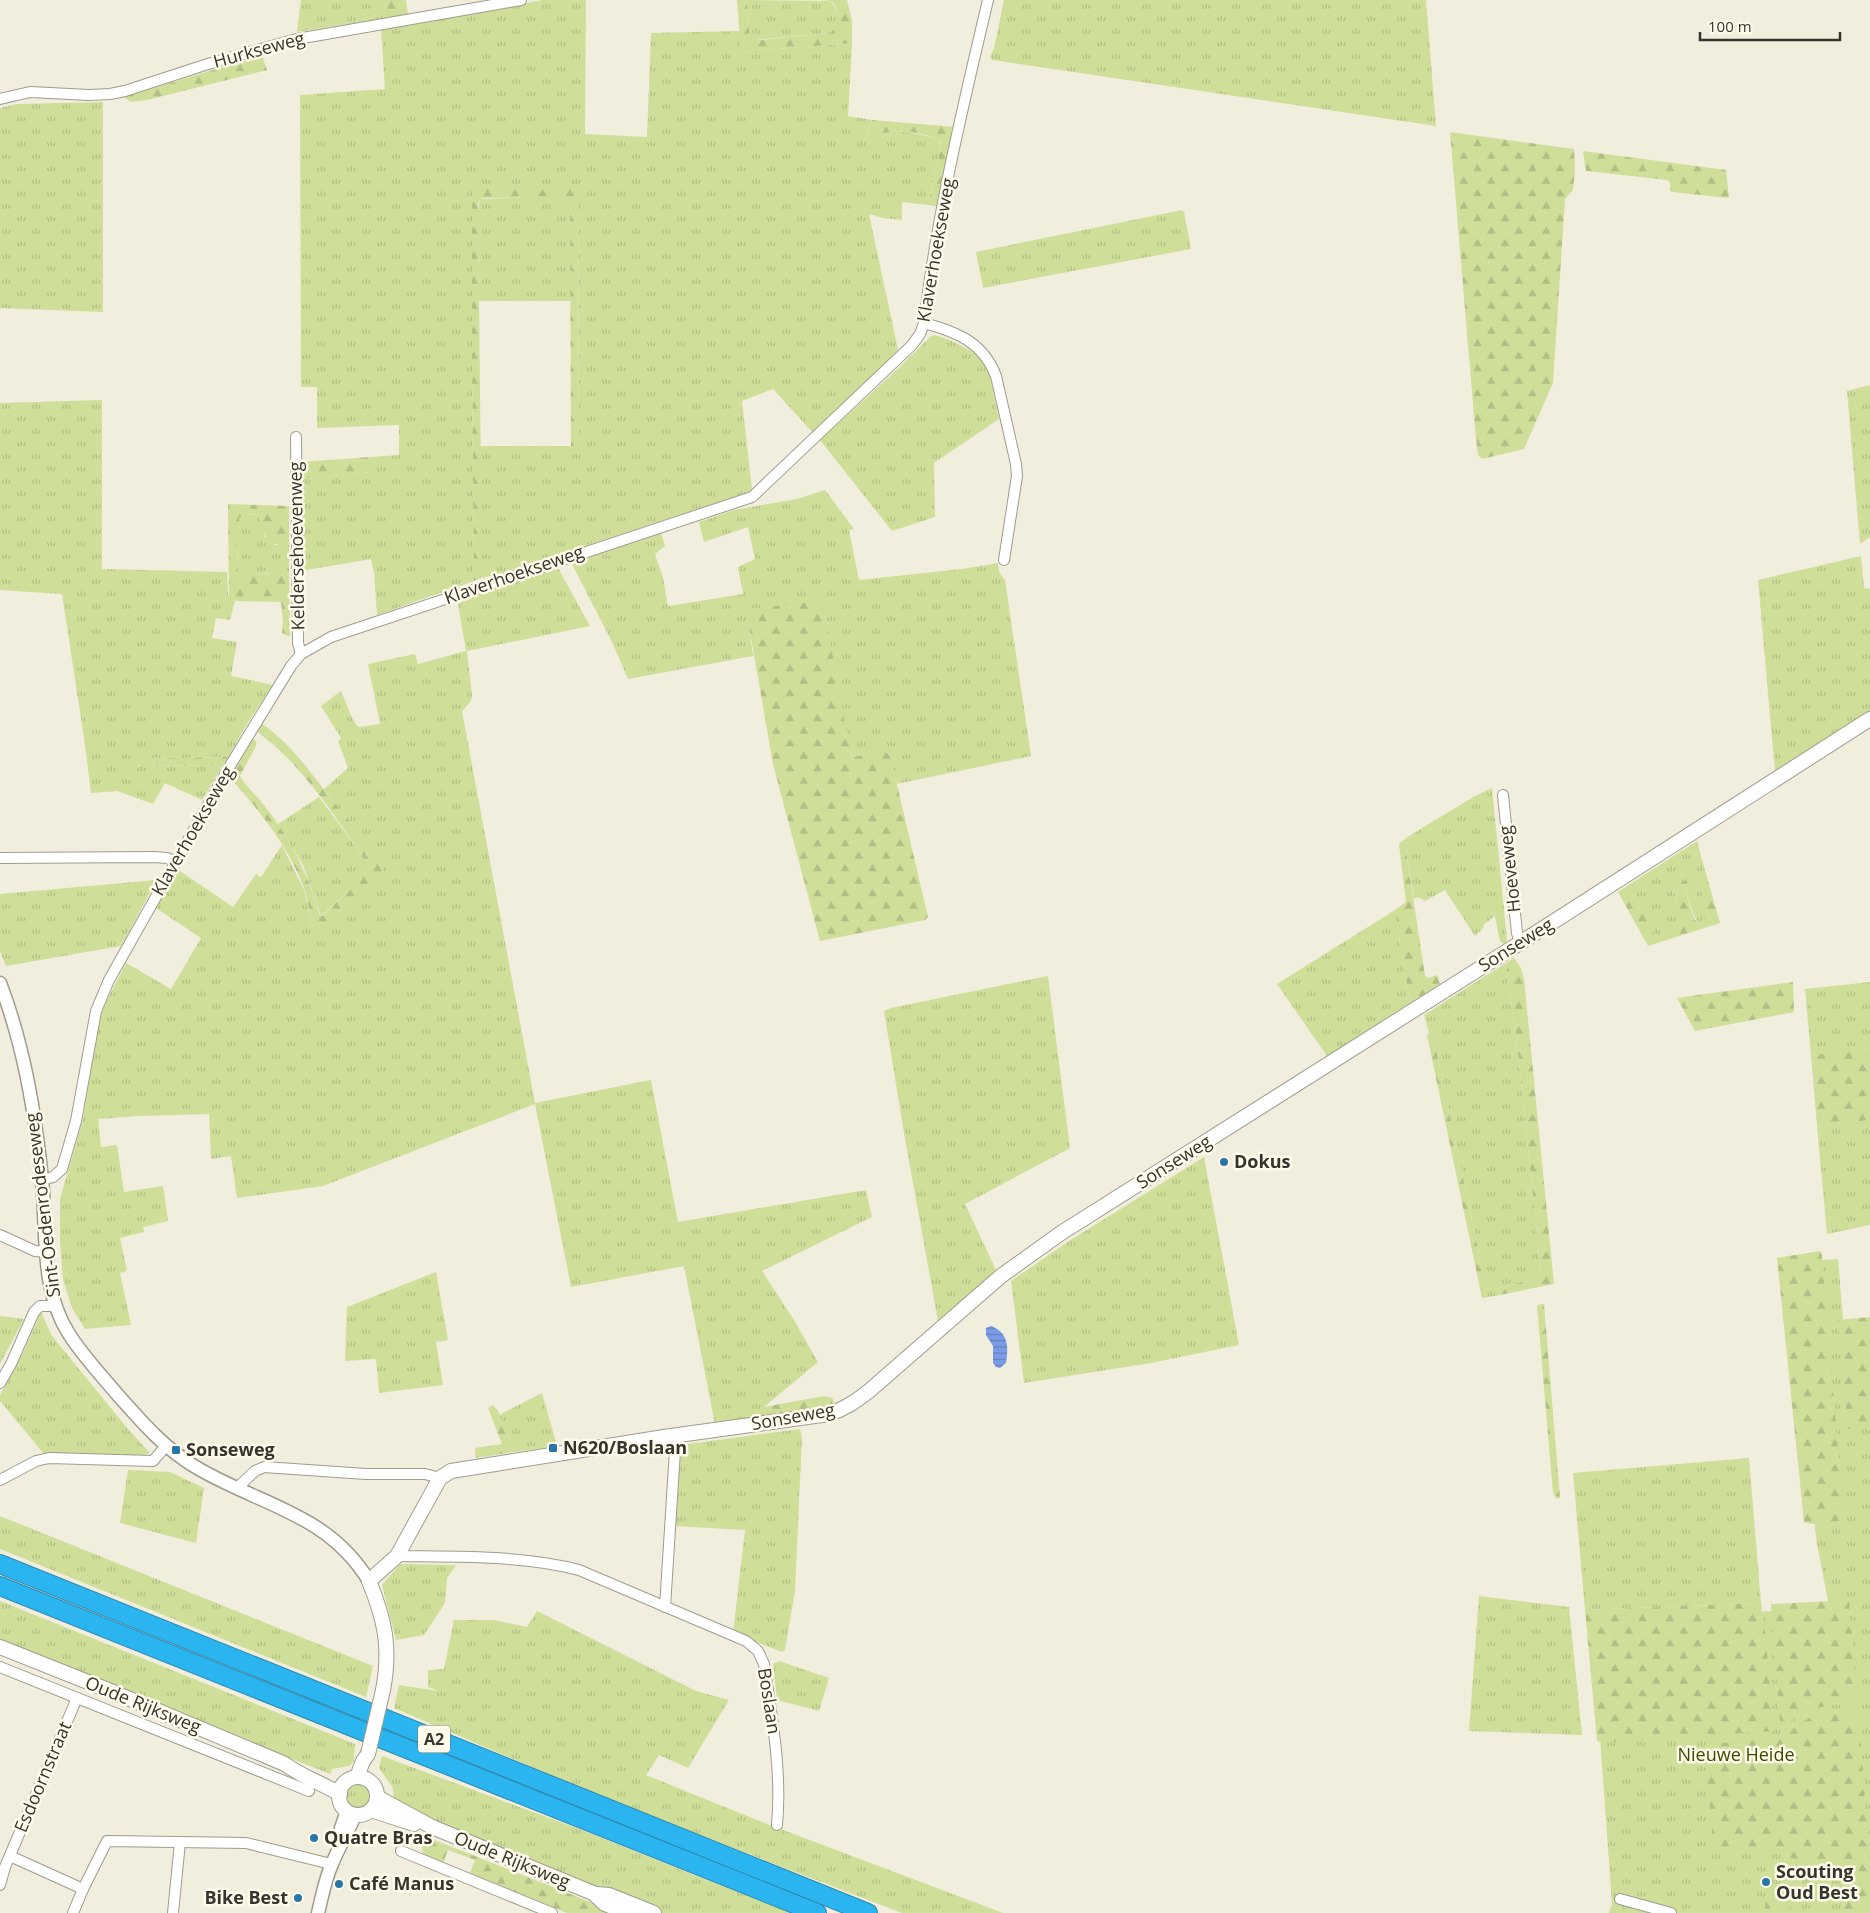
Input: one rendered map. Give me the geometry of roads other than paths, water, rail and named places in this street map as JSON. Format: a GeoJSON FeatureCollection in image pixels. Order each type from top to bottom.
{"type":"FeatureCollection","features":[{"type":"Feature","properties":{"kind":"highway","name":"A2"},"geometry":{"type":"LineString","coordinates":[[0,1564],[868,1913]]}},
{"type":"Feature","properties":{"kind":"highway","name":"A2"},"geometry":{"type":"LineString","coordinates":[[0,1586],[817,1913]]}},
{"type":"Feature","properties":{"kind":"main road","name":"Sonseweg"},"geometry":{"type":"LineString","coordinates":[[440,1478],[444,1474],[458,1469],[676,1435],[829,1414],[843,1409],[855,1402],[1001,1276],[1061,1233],[1870,719]]}},
{"type":"Feature","properties":{"kind":"main road"},"geometry":{"type":"LineString","coordinates":[[369,1581],[396,1556],[440,1478]]}},
{"type":"Feature","properties":{"kind":"main road","name":"Sint-Oedenrodeseweg"},"geometry":{"type":"LineString","coordinates":[[362,1778],[383,1690],[387,1656],[386,1633],[380,1607],[369,1581]]}},
{"type":"Feature","properties":{"kind":"main road","name":"Oude Rijksweg"},"geometry":{"type":"LineString","coordinates":[[0,1647],[285,1764],[300,1766],[342,1789]]}},
{"type":"Feature","properties":{"kind":"main road"},"geometry":{"type":"LineString","coordinates":[[362,1778],[376,1789],[374,1803],[364,1814],[351,1812],[343,1806],[342,1789],[362,1778]]}},
{"type":"Feature","properties":{"kind":"main road","name":"Oude Rijksweg"},"geometry":{"type":"LineString","coordinates":[[374,1803],[406,1812],[432,1827],[593,1893],[610,1895],[652,1912]]}},
{"type":"Feature","properties":{"kind":"main road","name":"Oude Rijksweg"},"geometry":{"type":"LineString","coordinates":[[593,1893],[606,1904],[628,1913]]}},
{"type":"Feature","properties":{"kind":"street","name":"Hurkseweg"},"geometry":{"type":"LineString","coordinates":[[0,99],[30,92],[89,95],[126,91],[211,63],[297,39],[521,0]]}},
{"type":"Feature","properties":{"kind":"street","name":"Klaverhoekseweg"},"geometry":{"type":"LineString","coordinates":[[42,1180],[53,1177],[62,1170],[76,1121],[96,1011],[101,997],[231,764],[291,666],[301,654],[331,637],[752,496],[912,345],[920,334],[924,323],[946,193],[988,0]]}},
{"type":"Feature","properties":{"kind":"street"},"geometry":{"type":"LineString","coordinates":[[924,323],[942,328],[976,345],[988,358],[996,376],[1017,476],[1004,560]]}},
{"type":"Feature","properties":{"kind":"street","name":"Keldersehoevenweg"},"geometry":{"type":"LineString","coordinates":[[296,437],[298,643],[301,654]]}},
{"type":"Feature","properties":{"kind":"street","name":"Hoeveweg"},"geometry":{"type":"LineString","coordinates":[[1503,795],[1517,933],[1520,943]]}},
{"type":"Feature","properties":{"kind":"street"},"geometry":{"type":"LineString","coordinates":[[0,858],[154,857],[167,858],[176,862]]}},
{"type":"Feature","properties":{"kind":"street","name":"Sint-Oedenrodeseweg"},"geometry":{"type":"LineString","coordinates":[[0,983],[12,1015],[24,1062],[42,1180],[50,1289],[55,1306],[70,1335],[93,1366],[165,1446],[194,1466],[315,1525],[347,1551],[369,1581]]}},
{"type":"Feature","properties":{"kind":"street"},"geometry":{"type":"LineString","coordinates":[[0,1235],[35,1251],[47,1252]]}},
{"type":"Feature","properties":{"kind":"street"},"geometry":{"type":"LineString","coordinates":[[0,1383],[11,1364],[34,1312],[40,1306],[55,1306]]}},
{"type":"Feature","properties":{"kind":"street"},"geometry":{"type":"LineString","coordinates":[[665,1607],[676,1435]]}},
{"type":"Feature","properties":{"kind":"street"},"geometry":{"type":"LineString","coordinates":[[0,1480],[36,1461],[49,1458],[153,1461],[165,1446]]}},
{"type":"Feature","properties":{"kind":"street"},"geometry":{"type":"LineString","coordinates":[[237,1488],[250,1475],[264,1467],[366,1474],[425,1474],[440,1478]]}},
{"type":"Feature","properties":{"kind":"street","name":"Boslaan"},"geometry":{"type":"LineString","coordinates":[[396,1556],[482,1558],[561,1565],[579,1570],[746,1641],[758,1651],[764,1664],[776,1748],[780,1796],[777,1825]]}},
{"type":"Feature","properties":{"kind":"street"},"geometry":{"type":"LineString","coordinates":[[0,1666],[309,1791]]}},
{"type":"Feature","properties":{"kind":"street","name":"Esdoornstraat"},"geometry":{"type":"LineString","coordinates":[[0,1885],[4,1867],[77,1698]]}},
{"type":"Feature","properties":{"kind":"street"},"geometry":{"type":"LineString","coordinates":[[263,1773],[268,1757]]}},
{"type":"Feature","properties":{"kind":"street"},"geometry":{"type":"LineString","coordinates":[[318,1913],[331,1864],[349,1831],[351,1812]]}},
{"type":"Feature","properties":{"kind":"street"},"geometry":{"type":"LineString","coordinates":[[73,1913],[107,1841],[246,1843],[331,1864]]}},
{"type":"Feature","properties":{"kind":"street"},"geometry":{"type":"LineString","coordinates":[[174,1913],[180,1842]]}},
{"type":"Feature","properties":{"kind":"street"},"geometry":{"type":"LineString","coordinates":[[401,1851],[552,1913]]}},
{"type":"Feature","properties":{"kind":"street"},"geometry":{"type":"LineString","coordinates":[[10,1856],[83,1889]]}},
{"type":"Feature","properties":{"kind":"street"},"geometry":{"type":"LineString","coordinates":[[1620,1898],[1671,1913]]}},
{"type":"Feature","properties":{"kind":"water"},"geometry":{"type":"Polygon","coordinates":[[[991,1326],[1001,1332],[1006,1341],[1006,1363],[1000,1368],[996,1367],[993,1363],[993,1346],[986,1335],[986,1328],[991,1326]]]}},
{"type":"Feature","properties":{"kind":"place","name":"Dokus"},"geometry":{"type":"Point","coordinates":[1224,1162]}},
{"type":"Feature","properties":{"kind":"place","name":"N620/Boslaan"},"geometry":{"type":"Point","coordinates":[553,1448]}},
{"type":"Feature","properties":{"kind":"place","name":"Sonseweg"},"geometry":{"type":"Point","coordinates":[176,1450]}},
{"type":"Feature","properties":{"kind":"place","name":"Quatre Bras"},"geometry":{"type":"Point","coordinates":[314,1838]}},
{"type":"Feature","properties":{"kind":"place","name":"Scouting Oud Best"},"geometry":{"type":"Point","coordinates":[1766,1882]}},
{"type":"Feature","properties":{"kind":"place","name":"Café Manus"},"geometry":{"type":"Point","coordinates":[339,1884]}},
{"type":"Feature","properties":{"kind":"place","name":"Bike Best"},"geometry":{"type":"Point","coordinates":[298,1898]}},
{"type":"Feature","properties":{"kind":"park label","name":"Nieuwe Heide"},"geometry":{"type":"Point","coordinates":[1736,1755]}}]}
